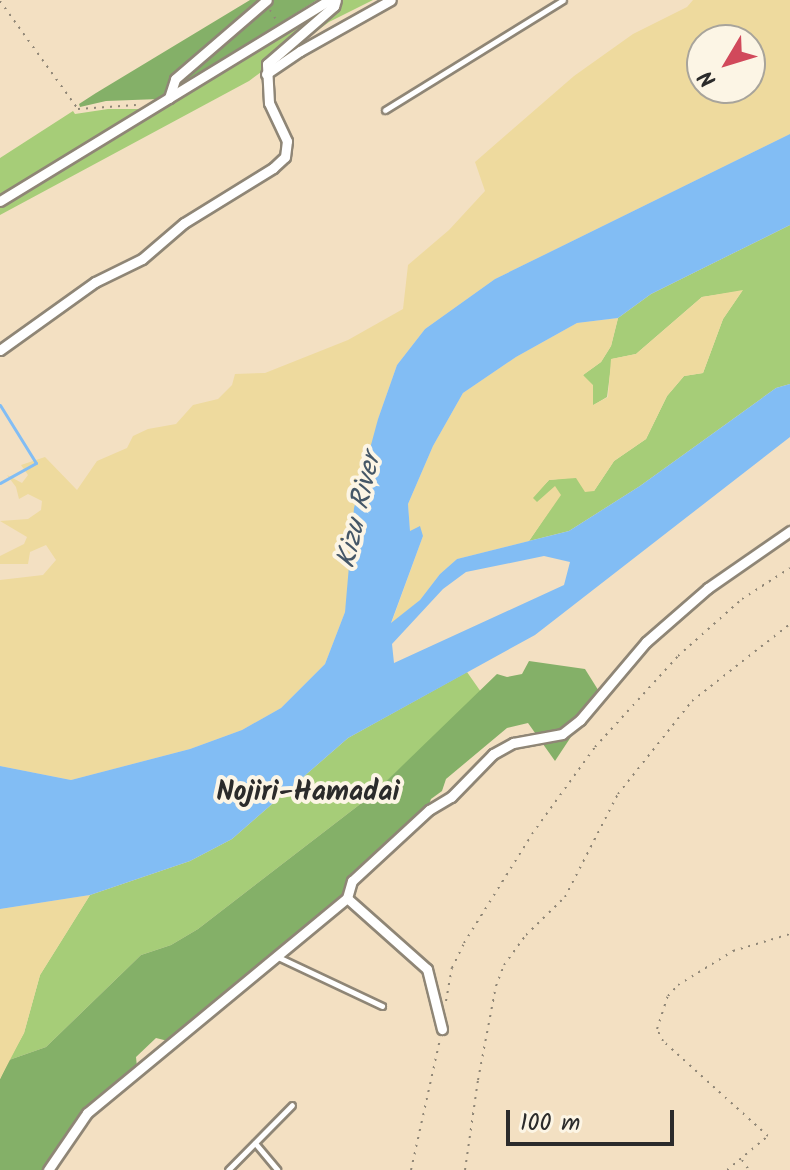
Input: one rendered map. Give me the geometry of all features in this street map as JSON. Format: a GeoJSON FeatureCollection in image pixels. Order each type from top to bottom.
{"type":"FeatureCollection","features":[{"type":"Feature","properties":{"kind":"street"},"geometry":{"type":"LineString","coordinates":[[0,201],[329,0]]}},
{"type":"Feature","properties":{"kind":"street"},"geometry":{"type":"LineString","coordinates":[[0,350],[95,282],[142,259],[184,223],[273,168],[285,157],[287,141],[269,103],[267,64],[334,6],[336,0]]}},
{"type":"Feature","properties":{"kind":"street"},"geometry":{"type":"LineString","coordinates":[[266,74],[300,51],[391,0]]}},
{"type":"Feature","properties":{"kind":"street"},"geometry":{"type":"LineString","coordinates":[[169,98],[175,79],[266,1]]}},
{"type":"Feature","properties":{"kind":"street"},"geometry":{"type":"LineString","coordinates":[[48,1170],[87,1113],[347,898],[352,881],[429,810],[451,797],[493,754],[513,743],[562,734],[580,720],[646,642],[708,588],[790,531]]}},
{"type":"Feature","properties":{"kind":"street"},"geometry":{"type":"LineString","coordinates":[[347,898],[427,969],[442,1029]]}},
{"type":"Feature","properties":{"kind":"lane"},"geometry":{"type":"LineString","coordinates":[[385,110],[563,0]]}},
{"type":"Feature","properties":{"kind":"lane"},"geometry":{"type":"LineString","coordinates":[[276,956],[382,1006]]}},
{"type":"Feature","properties":{"kind":"lane"},"geometry":{"type":"LineString","coordinates":[[228,1170],[292,1105]]}},
{"type":"Feature","properties":{"kind":"lane"},"geometry":{"type":"LineString","coordinates":[[255,1143],[278,1170]]}},
{"type":"Feature","properties":{"kind":"path"},"geometry":{"type":"LineString","coordinates":[[1,1],[78,109],[138,105],[146,112]]}},
{"type":"Feature","properties":{"kind":"path"},"geometry":{"type":"LineString","coordinates":[[266,1],[282,29]]}},
{"type":"Feature","properties":{"kind":"path"},"geometry":{"type":"LineString","coordinates":[[445,1001],[452,968],[464,943],[532,834],[595,747],[678,656],[742,599],[790,568]]}},
{"type":"Feature","properties":{"kind":"path"},"geometry":{"type":"LineString","coordinates":[[465,1170],[478,1080],[496,986],[504,965],[526,935],[565,897],[618,794],[692,701],[790,624]]}},
{"type":"Feature","properties":{"kind":"path"},"geometry":{"type":"LineString","coordinates":[[727,1170],[768,1136],[663,1041],[657,1029],[668,996],[678,985],[733,951],[790,934]]}},
{"type":"Feature","properties":{"kind":"path"},"geometry":{"type":"LineString","coordinates":[[411,1170],[442,1029]]}},
{"type":"Feature","properties":{"kind":"path"},"geometry":{"type":"LineString","coordinates":[[741,1159],[749,1170]]}},
{"type":"Feature","properties":{"kind":"green space"},"geometry":{"type":"Polygon","coordinates":[[[250,0],[317,0],[159,99],[106,101],[80,107],[79,104],[96,93],[250,0]]]}},
{"type":"Feature","properties":{"kind":"green space"},"geometry":{"type":"Polygon","coordinates":[[[343,0],[373,0],[329,22],[249,81],[0,215],[0,208],[343,0]]]}},
{"type":"Feature","properties":{"kind":"green space"},"geometry":{"type":"Polygon","coordinates":[[[108,109],[142,109],[0,196],[0,158],[73,111],[75,114],[108,109]]]}},
{"type":"Feature","properties":{"kind":"green space"},"geometry":{"type":"Polygon","coordinates":[[[790,225],[790,384],[776,388],[640,486],[569,531],[529,541],[560,495],[536,503],[532,498],[549,480],[576,477],[594,491],[614,461],[646,439],[667,396],[684,376],[703,373],[723,319],[742,291],[702,297],[636,354],[612,359],[607,397],[592,406],[583,375],[601,362],[611,346],[618,318],[651,294],[790,225]]]}},
{"type":"Feature","properties":{"kind":"green space"},"geometry":{"type":"Polygon","coordinates":[[[529,661],[585,669],[600,693],[555,761],[528,723],[507,728],[446,779],[442,791],[431,799],[423,819],[361,868],[348,893],[168,1041],[156,1038],[136,1057],[137,1067],[83,1110],[43,1170],[0,1170],[0,1079],[9,1060],[46,1047],[141,955],[171,945],[198,929],[372,795],[497,674],[507,677],[522,674],[529,661]]]}},
{"type":"Feature","properties":{"kind":"green space"},"geometry":{"type":"Polygon","coordinates":[[[467,672],[481,692],[372,795],[198,929],[171,945],[141,955],[46,1047],[9,1060],[24,1033],[40,975],[90,895],[190,861],[232,839],[348,738],[467,672]]]}},
{"type":"Feature","properties":{"kind":"sand"},"geometry":{"type":"Polygon","coordinates":[[[693,0],[790,0],[790,134],[495,279],[425,329],[397,365],[378,419],[345,612],[325,664],[281,708],[242,730],[190,749],[71,780],[0,766],[0,580],[43,575],[56,560],[46,545],[30,552],[28,564],[0,564],[0,556],[24,544],[27,537],[0,521],[28,519],[41,510],[42,501],[28,494],[19,499],[16,487],[7,475],[22,483],[28,475],[21,465],[45,457],[77,490],[97,461],[127,448],[133,436],[148,429],[176,424],[193,405],[218,399],[232,385],[235,374],[265,373],[348,340],[403,309],[408,265],[449,230],[485,191],[475,162],[574,76],[633,34],[687,7],[693,0]]]}},
{"type":"Feature","properties":{"kind":"sand"},"geometry":{"type":"Polygon","coordinates":[[[743,290],[723,319],[703,373],[684,376],[667,396],[646,439],[614,461],[594,491],[585,492],[576,478],[549,480],[533,498],[537,502],[555,486],[561,495],[529,541],[457,559],[440,574],[420,600],[391,624],[423,536],[410,533],[408,504],[433,446],[463,393],[516,357],[577,323],[618,318],[611,346],[601,362],[583,375],[593,385],[593,405],[608,397],[611,359],[636,354],[702,297],[743,290]]]}},
{"type":"Feature","properties":{"kind":"sand"},"geometry":{"type":"Polygon","coordinates":[[[90,895],[40,975],[24,1033],[0,1079],[0,909],[90,895]]]}},
{"type":"Feature","properties":{"kind":"water","name":"Kizu River"},"geometry":{"type":"Polygon","coordinates":[[[790,134],[790,225],[651,294],[618,318],[577,323],[516,357],[463,393],[433,446],[408,504],[410,531],[420,526],[423,536],[391,623],[420,600],[440,574],[457,559],[569,531],[640,486],[776,388],[790,384],[790,437],[535,635],[348,738],[232,839],[190,861],[90,895],[0,909],[0,766],[71,780],[190,749],[242,730],[281,708],[325,664],[345,612],[354,508],[378,419],[397,365],[425,329],[495,279],[790,134]],[[544,556],[466,572],[443,589],[392,644],[394,663],[564,585],[570,562],[544,556]]]}},
{"type":"Feature","properties":{"kind":"waterway"},"geometry":{"type":"LineString","coordinates":[[0,405],[36,463],[0,483]]}},
{"type":"Feature","properties":{"kind":"district","name":"Nojiri-Hamadai"},"geometry":{"type":"Point","coordinates":[308,793]}}]}
